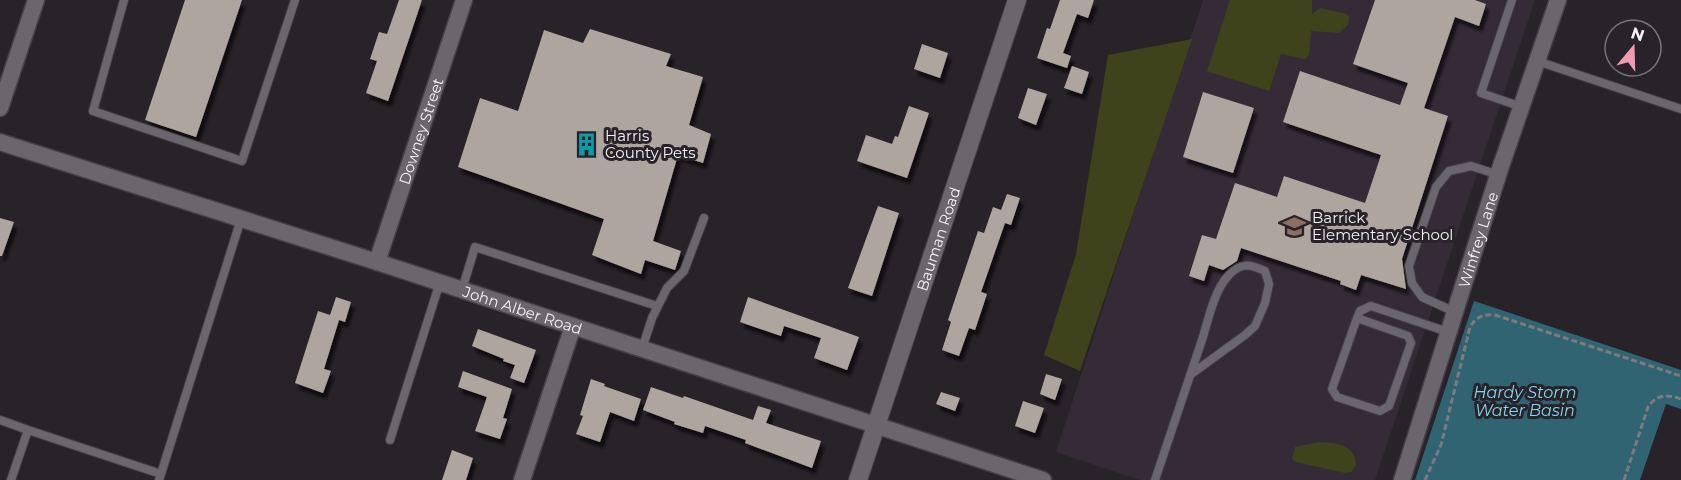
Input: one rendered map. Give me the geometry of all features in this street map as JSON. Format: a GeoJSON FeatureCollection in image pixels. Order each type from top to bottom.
{"type":"FeatureCollection","features":[{"type":"Feature","properties":{"kind":"street"},"geometry":{"type":"LineString","coordinates":[[0,108],[36,0]]}},
{"type":"Feature","properties":{"kind":"street","name":"Downey Street"},"geometry":{"type":"LineString","coordinates":[[377,262],[465,0]]}},
{"type":"Feature","properties":{"kind":"street","name":"Bauman Road"},"geometry":{"type":"LineString","coordinates":[[858,480],[1017,0]]}},
{"type":"Feature","properties":{"kind":"street","name":"Winfrey Lane"},"geometry":{"type":"LineString","coordinates":[[1402,480],[1499,175],[1558,0]]}},
{"type":"Feature","properties":{"kind":"street","name":"John Alber Road"},"geometry":{"type":"LineString","coordinates":[[0,142],[440,282],[1043,480]]}},
{"type":"Feature","properties":{"kind":"street"},"geometry":{"type":"LineString","coordinates":[[522,480],[573,326]]}},
{"type":"Feature","properties":{"kind":"lane"},"geometry":{"type":"LineString","coordinates":[[124,0],[93,111],[242,161],[295,0]]}},
{"type":"Feature","properties":{"kind":"lane"},"geometry":{"type":"LineString","coordinates":[[1512,0],[1481,93],[1522,107]]}},
{"type":"Feature","properties":{"kind":"lane"},"geometry":{"type":"LineString","coordinates":[[1537,61],[1681,109]]}},
{"type":"Feature","properties":{"kind":"lane"},"geometry":{"type":"LineString","coordinates":[[1455,312],[1422,297],[1412,283],[1410,266],[1436,187],[1449,171],[1471,166],[1499,175]]}},
{"type":"Feature","properties":{"kind":"lane"},"geometry":{"type":"LineString","coordinates":[[642,349],[657,306],[667,288],[684,271],[704,218]]}},
{"type":"Feature","properties":{"kind":"lane"},"geometry":{"type":"LineString","coordinates":[[0,420],[160,477],[241,219]]}},
{"type":"Feature","properties":{"kind":"lane"},"geometry":{"type":"LineString","coordinates":[[462,290],[475,247],[657,306]]}},
{"type":"Feature","properties":{"kind":"lane"},"geometry":{"type":"LineString","coordinates":[[1155,480],[1216,296],[1228,276],[1242,266],[1251,265],[1265,271],[1269,284],[1256,326],[1190,375]]}},
{"type":"Feature","properties":{"kind":"lane"},"geometry":{"type":"LineString","coordinates":[[390,440],[440,282]]}},
{"type":"Feature","properties":{"kind":"lane"},"geometry":{"type":"LineString","coordinates":[[1357,318],[1408,336],[1411,343],[1389,406],[1380,411],[1336,397],[1332,389],[1357,318],[1360,311],[1371,306],[1449,332]]}},
{"type":"Feature","properties":{"kind":"lane"},"geometry":{"type":"LineString","coordinates":[[12,480],[28,430]]}},
{"type":"Feature","properties":{"kind":"path"},"geometry":{"type":"LineString","coordinates":[[1425,480],[1441,445],[1470,327],[1479,316],[1495,315],[1681,376]]}},
{"type":"Feature","properties":{"kind":"path"},"geometry":{"type":"LineString","coordinates":[[1624,480],[1648,407],[1653,400],[1666,395],[1681,399]]}},
{"type":"Feature","properties":{"kind":"shaded area","name":"Barrick Elementary School"},"geometry":{"type":"Polygon","coordinates":[[[1203,0],[1535,0],[1375,480],[1140,480],[1056,452],[1203,0]]]}},
{"type":"Feature","properties":{"kind":"green space"},"geometry":{"type":"Polygon","coordinates":[[[1230,0],[1312,0],[1312,14],[1320,8],[1347,14],[1348,25],[1339,33],[1311,31],[1309,55],[1305,59],[1281,54],[1269,91],[1207,71],[1230,0]]]}},
{"type":"Feature","properties":{"kind":"green space"},"geometry":{"type":"Polygon","coordinates":[[[1192,39],[1080,371],[1044,355],[1076,254],[1108,55],[1192,39]]]}},
{"type":"Feature","properties":{"kind":"green space"},"geometry":{"type":"Polygon","coordinates":[[[1319,442],[1338,444],[1349,449],[1355,458],[1356,465],[1351,472],[1345,473],[1296,462],[1292,459],[1295,447],[1319,442]]]}},
{"type":"Feature","properties":{"kind":"water","name":"Hardy Storm Water Basin"},"geometry":{"type":"Polygon","coordinates":[[[1474,301],[1681,370],[1681,409],[1666,404],[1640,480],[1415,480],[1474,301]]]}},
{"type":"Feature","properties":{"kind":"building"},"geometry":{"type":"Polygon","coordinates":[[[185,0],[242,0],[196,137],[145,120],[185,0]]]}},
{"type":"Feature","properties":{"kind":"building"},"geometry":{"type":"Polygon","coordinates":[[[399,0],[422,0],[388,101],[366,93],[377,61],[370,59],[379,32],[387,34],[399,0]]]}},
{"type":"Feature","properties":{"kind":"building"},"geometry":{"type":"Polygon","coordinates":[[[1060,0],[1094,0],[1088,18],[1077,14],[1063,53],[1071,56],[1067,68],[1037,58],[1060,0]]]}},
{"type":"Feature","properties":{"kind":"building"},"geometry":{"type":"Polygon","coordinates":[[[1375,0],[1475,0],[1486,4],[1479,26],[1455,17],[1424,108],[1448,116],[1402,259],[1406,289],[1361,275],[1356,290],[1340,284],[1341,281],[1241,248],[1237,261],[1223,270],[1209,265],[1204,281],[1189,276],[1202,235],[1216,239],[1235,183],[1277,197],[1284,176],[1365,203],[1381,155],[1283,122],[1300,71],[1400,105],[1408,83],[1353,64],[1375,0]]]}},
{"type":"Feature","properties":{"kind":"building","name":"Harris County Pets"},"geometry":{"type":"Polygon","coordinates":[[[590,29],[671,54],[666,66],[703,77],[689,125],[711,134],[703,163],[678,155],[653,241],[681,251],[675,270],[645,260],[641,274],[592,255],[604,219],[458,167],[480,98],[518,111],[544,30],[583,43],[590,29]]]}},
{"type":"Feature","properties":{"kind":"building"},"geometry":{"type":"Polygon","coordinates":[[[922,44],[948,53],[940,78],[914,69],[922,44]]]}},
{"type":"Feature","properties":{"kind":"building"},"geometry":{"type":"Polygon","coordinates":[[[1072,66],[1089,72],[1082,94],[1064,88],[1072,66]]]}},
{"type":"Feature","properties":{"kind":"building"},"geometry":{"type":"Polygon","coordinates":[[[1028,88],[1047,94],[1036,125],[1018,118],[1028,88]]]}},
{"type":"Feature","properties":{"kind":"building"},"geometry":{"type":"Polygon","coordinates":[[[1203,92],[1254,108],[1233,173],[1183,157],[1203,92]]]}},
{"type":"Feature","properties":{"kind":"building"},"geometry":{"type":"Polygon","coordinates":[[[909,106],[929,113],[907,178],[857,161],[866,135],[892,144],[895,136],[898,137],[909,106]]]}},
{"type":"Feature","properties":{"kind":"building"},"geometry":{"type":"Polygon","coordinates":[[[1007,194],[1020,198],[1011,225],[1005,223],[981,292],[987,294],[975,330],[969,328],[959,356],[942,350],[951,322],[948,320],[978,231],[984,233],[993,207],[1001,210],[1007,194]]]}},
{"type":"Feature","properties":{"kind":"building"},"geometry":{"type":"Polygon","coordinates":[[[878,206],[899,213],[872,296],[848,288],[878,206]]]}},
{"type":"Feature","properties":{"kind":"building"},"geometry":{"type":"Polygon","coordinates":[[[0,218],[14,222],[2,256],[0,256],[0,218]]]}},
{"type":"Feature","properties":{"kind":"building"},"geometry":{"type":"Polygon","coordinates":[[[336,297],[351,302],[345,322],[339,320],[324,369],[331,371],[323,393],[295,383],[318,311],[330,315],[336,297]]]}},
{"type":"Feature","properties":{"kind":"building"},"geometry":{"type":"Polygon","coordinates":[[[748,297],[859,337],[847,370],[814,358],[821,338],[784,326],[781,336],[740,322],[748,297]]]}},
{"type":"Feature","properties":{"kind":"building"},"geometry":{"type":"Polygon","coordinates":[[[478,329],[536,350],[524,383],[510,378],[515,365],[472,346],[478,329]]]}},
{"type":"Feature","properties":{"kind":"building"},"geometry":{"type":"Polygon","coordinates":[[[463,371],[512,389],[503,418],[507,419],[500,439],[475,431],[487,397],[458,387],[463,371]]]}},
{"type":"Feature","properties":{"kind":"building"},"geometry":{"type":"Polygon","coordinates":[[[1046,374],[1062,379],[1055,400],[1040,394],[1046,374]]]}},
{"type":"Feature","properties":{"kind":"building"},"geometry":{"type":"Polygon","coordinates":[[[591,379],[641,399],[634,421],[610,412],[600,442],[576,434],[583,416],[580,415],[591,379]]]}},
{"type":"Feature","properties":{"kind":"building"},"geometry":{"type":"Polygon","coordinates":[[[651,387],[753,420],[758,406],[771,410],[766,423],[821,441],[812,468],[745,443],[746,440],[705,426],[703,433],[674,424],[675,422],[643,410],[651,387]]]}},
{"type":"Feature","properties":{"kind":"building"},"geometry":{"type":"Polygon","coordinates":[[[941,392],[960,398],[955,411],[936,404],[941,392]]]}},
{"type":"Feature","properties":{"kind":"building"},"geometry":{"type":"Polygon","coordinates":[[[1023,401],[1044,408],[1035,433],[1015,426],[1023,401]]]}},
{"type":"Feature","properties":{"kind":"building"},"geometry":{"type":"Polygon","coordinates":[[[452,450],[473,458],[466,480],[442,480],[452,450]]]}},
{"type":"Feature","properties":{"kind":"place","name":"Harris County Pets"},"geometry":{"type":"Point","coordinates":[587,144]}},
{"type":"Feature","properties":{"kind":"place","name":"Barrick Elementary School"},"geometry":{"type":"Point","coordinates":[1294,226]}}]}
